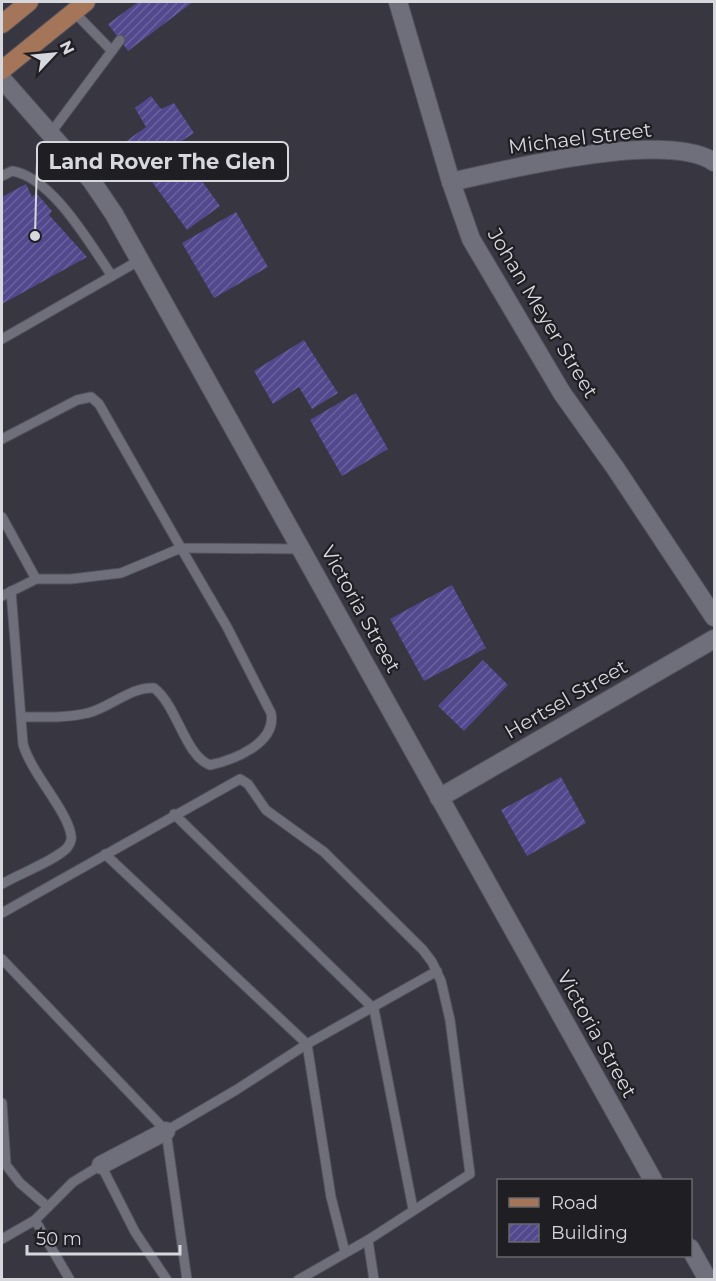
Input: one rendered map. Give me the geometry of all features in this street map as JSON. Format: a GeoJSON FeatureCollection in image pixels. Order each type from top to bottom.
{"type":"FeatureCollection","features":[{"type":"Feature","properties":{"kind":"main road"},"geometry":{"type":"LineString","coordinates":[[2,24],[29,2]]}},
{"type":"Feature","properties":{"kind":"main road"},"geometry":{"type":"LineString","coordinates":[[2,70],[80,7]]}},
{"type":"Feature","properties":{"kind":"street","name":"Johan Meyer Street"},"geometry":{"type":"LineString","coordinates":[[398,2],[451,182],[474,246],[539,357],[714,618]]}},
{"type":"Feature","properties":{"kind":"street","name":"Victoria Street"},"geometry":{"type":"LineString","coordinates":[[2,79],[91,180],[140,260],[303,549],[651,1179]]}},
{"type":"Feature","properties":{"kind":"street","name":"Michael Street"},"geometry":{"type":"LineString","coordinates":[[451,182],[553,161],[642,151],[688,151],[714,162]]}},
{"type":"Feature","properties":{"kind":"street","name":"Hertsel Street"},"geometry":{"type":"LineString","coordinates":[[439,798],[714,639]]}},
{"type":"Feature","properties":{"kind":"street"},"geometry":{"type":"LineString","coordinates":[[101,1165],[166,1131]]}},
{"type":"Feature","properties":{"kind":"street"},"geometry":{"type":"LineString","coordinates":[[692,1252],[708,1280]]}},
{"type":"Feature","properties":{"kind":"lane"},"geometry":{"type":"LineString","coordinates":[[80,7],[112,51]]}},
{"type":"Feature","properties":{"kind":"lane"},"geometry":{"type":"LineString","coordinates":[[50,134],[120,40]]}},
{"type":"Feature","properties":{"kind":"lane"},"geometry":{"type":"LineString","coordinates":[[2,176],[12,171],[36,180],[79,228],[112,276]]}},
{"type":"Feature","properties":{"kind":"lane"},"geometry":{"type":"LineString","coordinates":[[2,339],[140,260]]}},
{"type":"Feature","properties":{"kind":"lane"},"geometry":{"type":"LineString","coordinates":[[2,439],[77,400],[91,397],[96,399],[227,627],[271,713],[272,728],[263,739],[239,755],[207,764],[198,755],[166,702],[154,688],[144,688],[89,713],[74,716],[22,717]]}},
{"type":"Feature","properties":{"kind":"lane"},"geometry":{"type":"LineString","coordinates":[[2,517],[36,579]]}},
{"type":"Feature","properties":{"kind":"lane"},"geometry":{"type":"LineString","coordinates":[[2,596],[36,579],[87,578],[121,573],[181,548],[303,549]]}},
{"type":"Feature","properties":{"kind":"lane"},"geometry":{"type":"LineString","coordinates":[[2,884],[58,854],[68,847],[72,838],[68,825],[25,751],[21,735],[22,717],[11,591]]}},
{"type":"Feature","properties":{"kind":"lane"},"geometry":{"type":"LineString","coordinates":[[2,913],[234,780],[244,780],[266,810],[324,852],[423,950],[437,971],[450,1020],[471,1168],[467,1177],[412,1209],[368,1240],[298,1280]]}},
{"type":"Feature","properties":{"kind":"lane"},"geometry":{"type":"LineString","coordinates":[[174,814],[374,1009],[412,1209]]}},
{"type":"Feature","properties":{"kind":"lane"},"geometry":{"type":"LineString","coordinates":[[105,854],[307,1044],[331,1197],[345,1252]]}},
{"type":"Feature","properties":{"kind":"lane"},"geometry":{"type":"LineString","coordinates":[[2,958],[166,1131],[187,1280]]}},
{"type":"Feature","properties":{"kind":"lane"},"geometry":{"type":"LineString","coordinates":[[166,1131],[236,1090],[307,1044],[374,1009],[437,971]]}},
{"type":"Feature","properties":{"kind":"lane"},"geometry":{"type":"LineString","coordinates":[[2,1103],[6,1165],[20,1183],[48,1207]]}},
{"type":"Feature","properties":{"kind":"lane"},"geometry":{"type":"LineString","coordinates":[[2,1239],[35,1220],[73,1182],[101,1165],[135,1232],[167,1280]]}},
{"type":"Feature","properties":{"kind":"lane"},"geometry":{"type":"LineString","coordinates":[[35,1220],[70,1280]]}},
{"type":"Feature","properties":{"kind":"lane"},"geometry":{"type":"LineString","coordinates":[[368,1240],[374,1280]]}},
{"type":"Feature","properties":{"kind":"building"},"geometry":{"type":"Polygon","coordinates":[[[138,2],[193,2],[128,51],[108,24],[138,2]]]}},
{"type":"Feature","properties":{"kind":"building"},"geometry":{"type":"Polygon","coordinates":[[[151,96],[161,109],[174,103],[194,133],[140,168],[125,142],[146,127],[135,108],[151,96]]]}},
{"type":"Feature","properties":{"kind":"building"},"geometry":{"type":"Polygon","coordinates":[[[183,155],[220,206],[187,230],[150,179],[183,155]]]}},
{"type":"Feature","properties":{"kind":"building"},"geometry":{"type":"Polygon","coordinates":[[[26,184],[32,197],[36,193],[52,211],[49,215],[87,257],[2,304],[2,197],[26,184]]]}},
{"type":"Feature","properties":{"kind":"building"},"geometry":{"type":"Polygon","coordinates":[[[236,212],[268,267],[214,298],[182,243],[236,212]]]}},
{"type":"Feature","properties":{"kind":"building"},"geometry":{"type":"Polygon","coordinates":[[[304,340],[338,393],[312,409],[299,387],[273,404],[254,371],[304,340]]]}},
{"type":"Feature","properties":{"kind":"building"},"geometry":{"type":"Polygon","coordinates":[[[356,393],[388,449],[342,476],[310,420],[356,393]]]}},
{"type":"Feature","properties":{"kind":"building"},"geometry":{"type":"Polygon","coordinates":[[[452,585],[486,648],[424,681],[390,619],[452,585]]]}},
{"type":"Feature","properties":{"kind":"building"},"geometry":{"type":"Polygon","coordinates":[[[483,660],[508,685],[464,731],[438,706],[483,660]]]}},
{"type":"Feature","properties":{"kind":"building"},"geometry":{"type":"Polygon","coordinates":[[[561,777],[586,823],[527,856],[501,810],[561,777]]]}},
{"type":"Feature","properties":{"kind":"place","name":"Land Rover The Glen"},"geometry":{"type":"Point","coordinates":[35,236]}}]}
